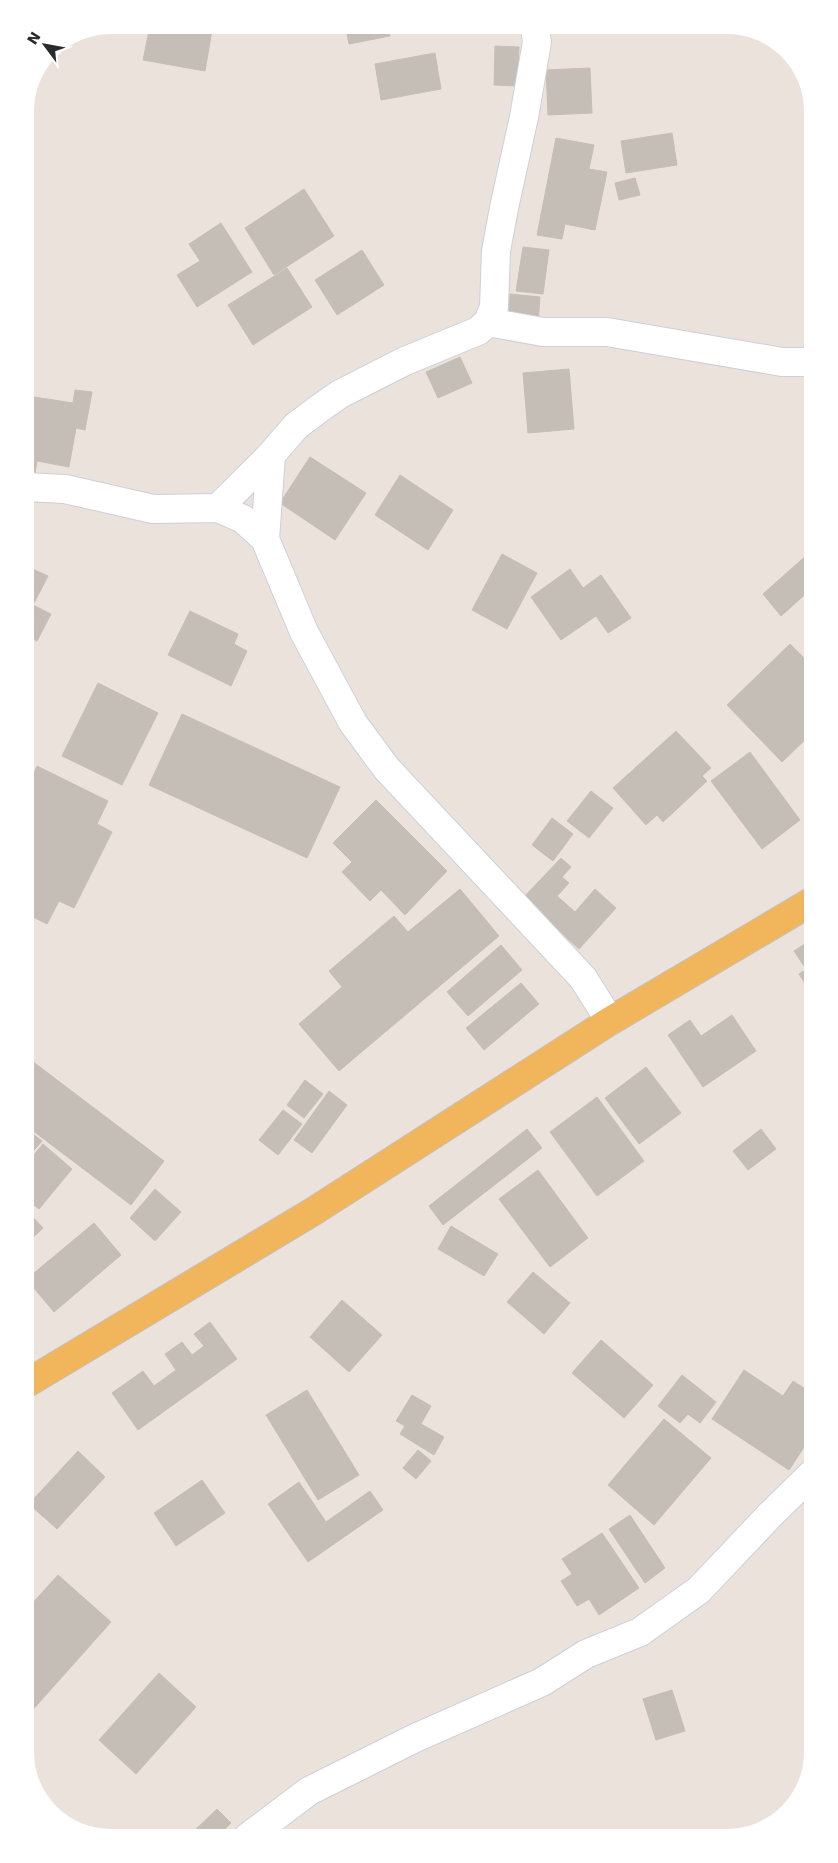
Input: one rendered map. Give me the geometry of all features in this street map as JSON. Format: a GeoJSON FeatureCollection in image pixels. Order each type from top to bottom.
{"type":"FeatureCollection","features":[{"type":"Feature","properties":{"kind":"main road"},"geometry":{"type":"LineString","coordinates":[[34,1379],[314,1211],[610,1021],[804,906]]}},
{"type":"Feature","properties":{"kind":"street"},"geometry":{"type":"LineString","coordinates":[[218,508],[271,455],[296,426],[340,394],[405,361],[478,332],[488,322],[494,307],[497,243],[524,117],[538,42],[536,34]]}},
{"type":"Feature","properties":{"kind":"street"},"geometry":{"type":"LineString","coordinates":[[488,322],[544,332],[607,332],[782,362],[804,362]]}},
{"type":"Feature","properties":{"kind":"street"},"geometry":{"type":"LineString","coordinates":[[265,539],[271,455]]}},
{"type":"Feature","properties":{"kind":"street"},"geometry":{"type":"LineString","coordinates":[[34,487],[65,489],[153,509],[218,508],[243,518],[265,539],[304,632],[353,723],[387,769],[583,978],[610,1021]]}},
{"type":"Feature","properties":{"kind":"street"},"geometry":{"type":"LineString","coordinates":[[259,1829],[309,1791],[413,1739],[542,1682],[586,1654],[640,1632],[699,1590],[804,1482]]}},
{"type":"Feature","properties":{"kind":"building"},"geometry":{"type":"Polygon","coordinates":[[[148,34],[211,34],[205,71],[143,60],[148,34]]]}},
{"type":"Feature","properties":{"kind":"building"},"geometry":{"type":"Polygon","coordinates":[[[347,34],[390,34],[390,36],[349,44],[347,34]]]}},
{"type":"Feature","properties":{"kind":"building"},"geometry":{"type":"Polygon","coordinates":[[[495,46],[519,47],[517,86],[494,85],[495,46]]]}},
{"type":"Feature","properties":{"kind":"building"},"geometry":{"type":"Polygon","coordinates":[[[435,53],[441,89],[381,100],[375,64],[435,53]]]}},
{"type":"Feature","properties":{"kind":"building"},"geometry":{"type":"Polygon","coordinates":[[[590,68],[592,113],[548,115],[546,70],[590,68]]]}},
{"type":"Feature","properties":{"kind":"building"},"geometry":{"type":"Polygon","coordinates":[[[672,133],[677,165],[626,173],[621,141],[672,133]]]}},
{"type":"Feature","properties":{"kind":"building"},"geometry":{"type":"Polygon","coordinates":[[[556,138],[594,145],[589,169],[607,172],[595,230],[565,224],[562,239],[537,235],[556,138]]]}},
{"type":"Feature","properties":{"kind":"building"},"geometry":{"type":"Polygon","coordinates":[[[635,178],[640,195],[619,200],[615,183],[635,178]]]}},
{"type":"Feature","properties":{"kind":"building"},"geometry":{"type":"Polygon","coordinates":[[[304,189],[334,236],[274,275],[245,228],[304,189]]]}},
{"type":"Feature","properties":{"kind":"building"},"geometry":{"type":"Polygon","coordinates":[[[221,223],[252,272],[197,307],[177,275],[200,261],[189,244],[221,223]]]}},
{"type":"Feature","properties":{"kind":"building"},"geometry":{"type":"Polygon","coordinates":[[[523,247],[549,250],[543,294],[516,291],[523,247]]]}},
{"type":"Feature","properties":{"kind":"building"},"geometry":{"type":"Polygon","coordinates":[[[362,250],[384,285],[337,315],[315,280],[362,250]]]}},
{"type":"Feature","properties":{"kind":"building"},"geometry":{"type":"Polygon","coordinates":[[[287,268],[312,307],[253,345],[228,305],[287,268]]]}},
{"type":"Feature","properties":{"kind":"building"},"geometry":{"type":"Polygon","coordinates":[[[510,294],[540,297],[538,324],[508,321],[510,294]]]}},
{"type":"Feature","properties":{"kind":"building"},"geometry":{"type":"Polygon","coordinates":[[[460,357],[472,383],[438,398],[426,372],[460,357]]]}},
{"type":"Feature","properties":{"kind":"building"},"geometry":{"type":"Polygon","coordinates":[[[569,369],[574,429],[528,433],[523,373],[569,369]]]}},
{"type":"Feature","properties":{"kind":"building"},"geometry":{"type":"Polygon","coordinates":[[[75,390],[92,392],[85,430],[76,428],[69,467],[37,461],[34,480],[34,397],[73,403],[75,390]]]}},
{"type":"Feature","properties":{"kind":"building"},"geometry":{"type":"Polygon","coordinates":[[[310,457],[366,493],[335,540],[280,503],[310,457]]]}},
{"type":"Feature","properties":{"kind":"building"},"geometry":{"type":"Polygon","coordinates":[[[400,475],[453,510],[428,550],[375,515],[400,475]]]}},
{"type":"Feature","properties":{"kind":"building"},"geometry":{"type":"Polygon","coordinates":[[[502,554],[537,573],[507,629],[472,610],[502,554]]]}},
{"type":"Feature","properties":{"kind":"building"},"geometry":{"type":"Polygon","coordinates":[[[804,558],[804,595],[781,616],[763,594],[804,558]]]}},
{"type":"Feature","properties":{"kind":"building"},"geometry":{"type":"Polygon","coordinates":[[[570,569],[583,588],[601,575],[631,618],[608,633],[596,616],[561,640],[531,597],[570,569]]]}},
{"type":"Feature","properties":{"kind":"building"},"geometry":{"type":"Polygon","coordinates":[[[34,570],[48,576],[34,603],[34,570]]]}},
{"type":"Feature","properties":{"kind":"building"},"geometry":{"type":"Polygon","coordinates":[[[34,606],[51,614],[37,641],[34,640],[34,606]]]}},
{"type":"Feature","properties":{"kind":"building"},"geometry":{"type":"Polygon","coordinates":[[[190,611],[238,634],[234,644],[247,651],[231,686],[168,655],[190,611]]]}},
{"type":"Feature","properties":{"kind":"building"},"geometry":{"type":"Polygon","coordinates":[[[790,644],[804,658],[804,741],[782,762],[727,705],[790,644]]]}},
{"type":"Feature","properties":{"kind":"building"},"geometry":{"type":"Polygon","coordinates":[[[98,683],[158,713],[122,785],[62,756],[98,683]]]}},
{"type":"Feature","properties":{"kind":"building"},"geometry":{"type":"Polygon","coordinates":[[[182,714],[340,787],[307,858],[149,785],[182,714]]]}},
{"type":"Feature","properties":{"kind":"building"},"geometry":{"type":"Polygon","coordinates":[[[676,731],[711,768],[702,776],[707,781],[663,822],[657,815],[646,825],[613,788],[676,731]]]}},
{"type":"Feature","properties":{"kind":"building"},"geometry":{"type":"Polygon","coordinates":[[[750,752],[800,820],[762,849],[711,781],[750,752]]]}},
{"type":"Feature","properties":{"kind":"building"},"geometry":{"type":"Polygon","coordinates":[[[37,766],[108,801],[97,824],[112,832],[74,908],[59,901],[47,924],[34,918],[34,772],[37,766]]]}},
{"type":"Feature","properties":{"kind":"building"},"geometry":{"type":"Polygon","coordinates":[[[591,791],[613,808],[589,838],[567,821],[591,791]]]}},
{"type":"Feature","properties":{"kind":"building"},"geometry":{"type":"Polygon","coordinates":[[[376,800],[447,871],[405,915],[381,890],[370,901],[342,872],[352,862],[333,843],[376,800]]]}},
{"type":"Feature","properties":{"kind":"building"},"geometry":{"type":"Polygon","coordinates":[[[552,818],[573,834],[553,861],[532,845],[552,818]]]}},
{"type":"Feature","properties":{"kind":"building"},"geometry":{"type":"Polygon","coordinates":[[[561,858],[571,867],[562,877],[569,883],[557,896],[575,912],[595,889],[616,908],[579,949],[523,898],[561,858]]]}},
{"type":"Feature","properties":{"kind":"building"},"geometry":{"type":"Polygon","coordinates":[[[460,889],[499,936],[339,1071],[299,1024],[342,987],[329,971],[394,916],[408,932],[460,889]]]}},
{"type":"Feature","properties":{"kind":"building"},"geometry":{"type":"Polygon","coordinates":[[[501,945],[522,970],[468,1016],[447,992],[501,945]]]}},
{"type":"Feature","properties":{"kind":"building"},"geometry":{"type":"Polygon","coordinates":[[[804,945],[804,966],[794,951],[804,945]]]}},
{"type":"Feature","properties":{"kind":"building"},"geometry":{"type":"Polygon","coordinates":[[[804,971],[804,982],[799,974],[804,971]]]}},
{"type":"Feature","properties":{"kind":"building"},"geometry":{"type":"Polygon","coordinates":[[[521,983],[539,1004],[484,1050],[466,1028],[521,983]]]}},
{"type":"Feature","properties":{"kind":"building"},"geometry":{"type":"Polygon","coordinates":[[[732,1015],[756,1051],[703,1087],[668,1035],[690,1020],[701,1036],[732,1015]]]}},
{"type":"Feature","properties":{"kind":"building"},"geometry":{"type":"Polygon","coordinates":[[[34,1063],[164,1161],[131,1205],[34,1132],[34,1063]]]}},
{"type":"Feature","properties":{"kind":"building"},"geometry":{"type":"Polygon","coordinates":[[[646,1067],[681,1113],[639,1144],[605,1098],[646,1067]]]}},
{"type":"Feature","properties":{"kind":"building"},"geometry":{"type":"Polygon","coordinates":[[[305,1080],[323,1094],[304,1118],[287,1105],[305,1080]]]}},
{"type":"Feature","properties":{"kind":"building"},"geometry":{"type":"Polygon","coordinates":[[[329,1091],[347,1105],[312,1153],[294,1140],[329,1091]]]}},
{"type":"Feature","properties":{"kind":"building"},"geometry":{"type":"Polygon","coordinates":[[[597,1097],[644,1161],[597,1196],[550,1132],[597,1097]]]}},
{"type":"Feature","properties":{"kind":"building"},"geometry":{"type":"Polygon","coordinates":[[[283,1110],[302,1124],[278,1155],[259,1140],[283,1110]]]}},
{"type":"Feature","properties":{"kind":"building"},"geometry":{"type":"Polygon","coordinates":[[[527,1129],[542,1148],[443,1225],[429,1206],[527,1129]]]}},
{"type":"Feature","properties":{"kind":"building"},"geometry":{"type":"Polygon","coordinates":[[[761,1129],[776,1149],[748,1170],[733,1151],[761,1129]]]}},
{"type":"Feature","properties":{"kind":"building"},"geometry":{"type":"Polygon","coordinates":[[[34,1135],[42,1141],[34,1150],[34,1135]]]}},
{"type":"Feature","properties":{"kind":"building"},"geometry":{"type":"Polygon","coordinates":[[[43,1144],[72,1169],[39,1209],[34,1205],[34,1155],[43,1144]]]}},
{"type":"Feature","properties":{"kind":"building"},"geometry":{"type":"Polygon","coordinates":[[[538,1170],[588,1238],[550,1267],[499,1199],[538,1170]]]}},
{"type":"Feature","properties":{"kind":"building"},"geometry":{"type":"Polygon","coordinates":[[[155,1189],[181,1212],[155,1241],[130,1218],[155,1189]]]}},
{"type":"Feature","properties":{"kind":"building"},"geometry":{"type":"Polygon","coordinates":[[[34,1218],[43,1228],[34,1236],[34,1218]]]}},
{"type":"Feature","properties":{"kind":"building"},"geometry":{"type":"Polygon","coordinates":[[[94,1223],[121,1255],[54,1312],[34,1288],[34,1273],[94,1223]]]}},
{"type":"Feature","properties":{"kind":"building"},"geometry":{"type":"Polygon","coordinates":[[[451,1226],[498,1254],[484,1276],[438,1249],[451,1226]]]}},
{"type":"Feature","properties":{"kind":"building"},"geometry":{"type":"Polygon","coordinates":[[[533,1272],[570,1303],[544,1334],[507,1302],[533,1272]]]}},
{"type":"Feature","properties":{"kind":"building"},"geometry":{"type":"Polygon","coordinates":[[[342,1300],[382,1335],[349,1372],[310,1337],[342,1300]]]}},
{"type":"Feature","properties":{"kind":"building"},"geometry":{"type":"Polygon","coordinates":[[[210,1322],[237,1359],[138,1430],[112,1393],[143,1371],[154,1386],[176,1370],[165,1354],[182,1342],[192,1355],[204,1346],[194,1334],[210,1322]]]}},
{"type":"Feature","properties":{"kind":"building"},"geometry":{"type":"Polygon","coordinates":[[[601,1340],[653,1385],[624,1418],[572,1373],[601,1340]]]}},
{"type":"Feature","properties":{"kind":"building"},"geometry":{"type":"Polygon","coordinates":[[[744,1370],[783,1396],[793,1381],[804,1388],[804,1447],[789,1470],[712,1419],[744,1370]]]}},
{"type":"Feature","properties":{"kind":"building"},"geometry":{"type":"Polygon","coordinates":[[[682,1375],[716,1402],[700,1423],[688,1414],[680,1423],[658,1406],[682,1375]]]}},
{"type":"Feature","properties":{"kind":"building"},"geometry":{"type":"Polygon","coordinates":[[[307,1390],[359,1475],[318,1500],[266,1415],[307,1390]]]}},
{"type":"Feature","properties":{"kind":"building"},"geometry":{"type":"Polygon","coordinates":[[[412,1395],[431,1406],[421,1424],[444,1437],[434,1455],[400,1434],[405,1426],[396,1421],[412,1395]]]}},
{"type":"Feature","properties":{"kind":"building"},"geometry":{"type":"Polygon","coordinates":[[[664,1419],[711,1458],[654,1525],[608,1485],[664,1419]]]}},
{"type":"Feature","properties":{"kind":"building"},"geometry":{"type":"Polygon","coordinates":[[[418,1450],[431,1461],[416,1479],[403,1468],[418,1450]]]}},
{"type":"Feature","properties":{"kind":"building"},"geometry":{"type":"Polygon","coordinates":[[[78,1451],[105,1477],[57,1529],[34,1508],[34,1499],[78,1451]]]}},
{"type":"Feature","properties":{"kind":"building"},"geometry":{"type":"Polygon","coordinates":[[[202,1480],[225,1513],[176,1546],[154,1513],[202,1480]]]}},
{"type":"Feature","properties":{"kind":"building"},"geometry":{"type":"Polygon","coordinates":[[[299,1482],[326,1522],[370,1491],[383,1510],[308,1562],[268,1504],[299,1482]]]}},
{"type":"Feature","properties":{"kind":"building"},"geometry":{"type":"Polygon","coordinates":[[[630,1515],[665,1568],[645,1583],[609,1529],[630,1515]]]}},
{"type":"Feature","properties":{"kind":"building"},"geometry":{"type":"Polygon","coordinates":[[[602,1533],[639,1588],[599,1615],[589,1599],[577,1606],[561,1581],[572,1574],[562,1559],[602,1533]]]}},
{"type":"Feature","properties":{"kind":"building"},"geometry":{"type":"Polygon","coordinates":[[[58,1575],[111,1622],[34,1708],[34,1601],[58,1575]]]}},
{"type":"Feature","properties":{"kind":"building"},"geometry":{"type":"Polygon","coordinates":[[[159,1673],[196,1707],[136,1774],[99,1740],[159,1673]]]}},
{"type":"Feature","properties":{"kind":"building"},"geometry":{"type":"Polygon","coordinates":[[[672,1690],[685,1731],[656,1740],[643,1699],[672,1690]]]}},
{"type":"Feature","properties":{"kind":"building"},"geometry":{"type":"Polygon","coordinates":[[[217,1809],[231,1823],[225,1829],[196,1829],[217,1809]]]}}]}
